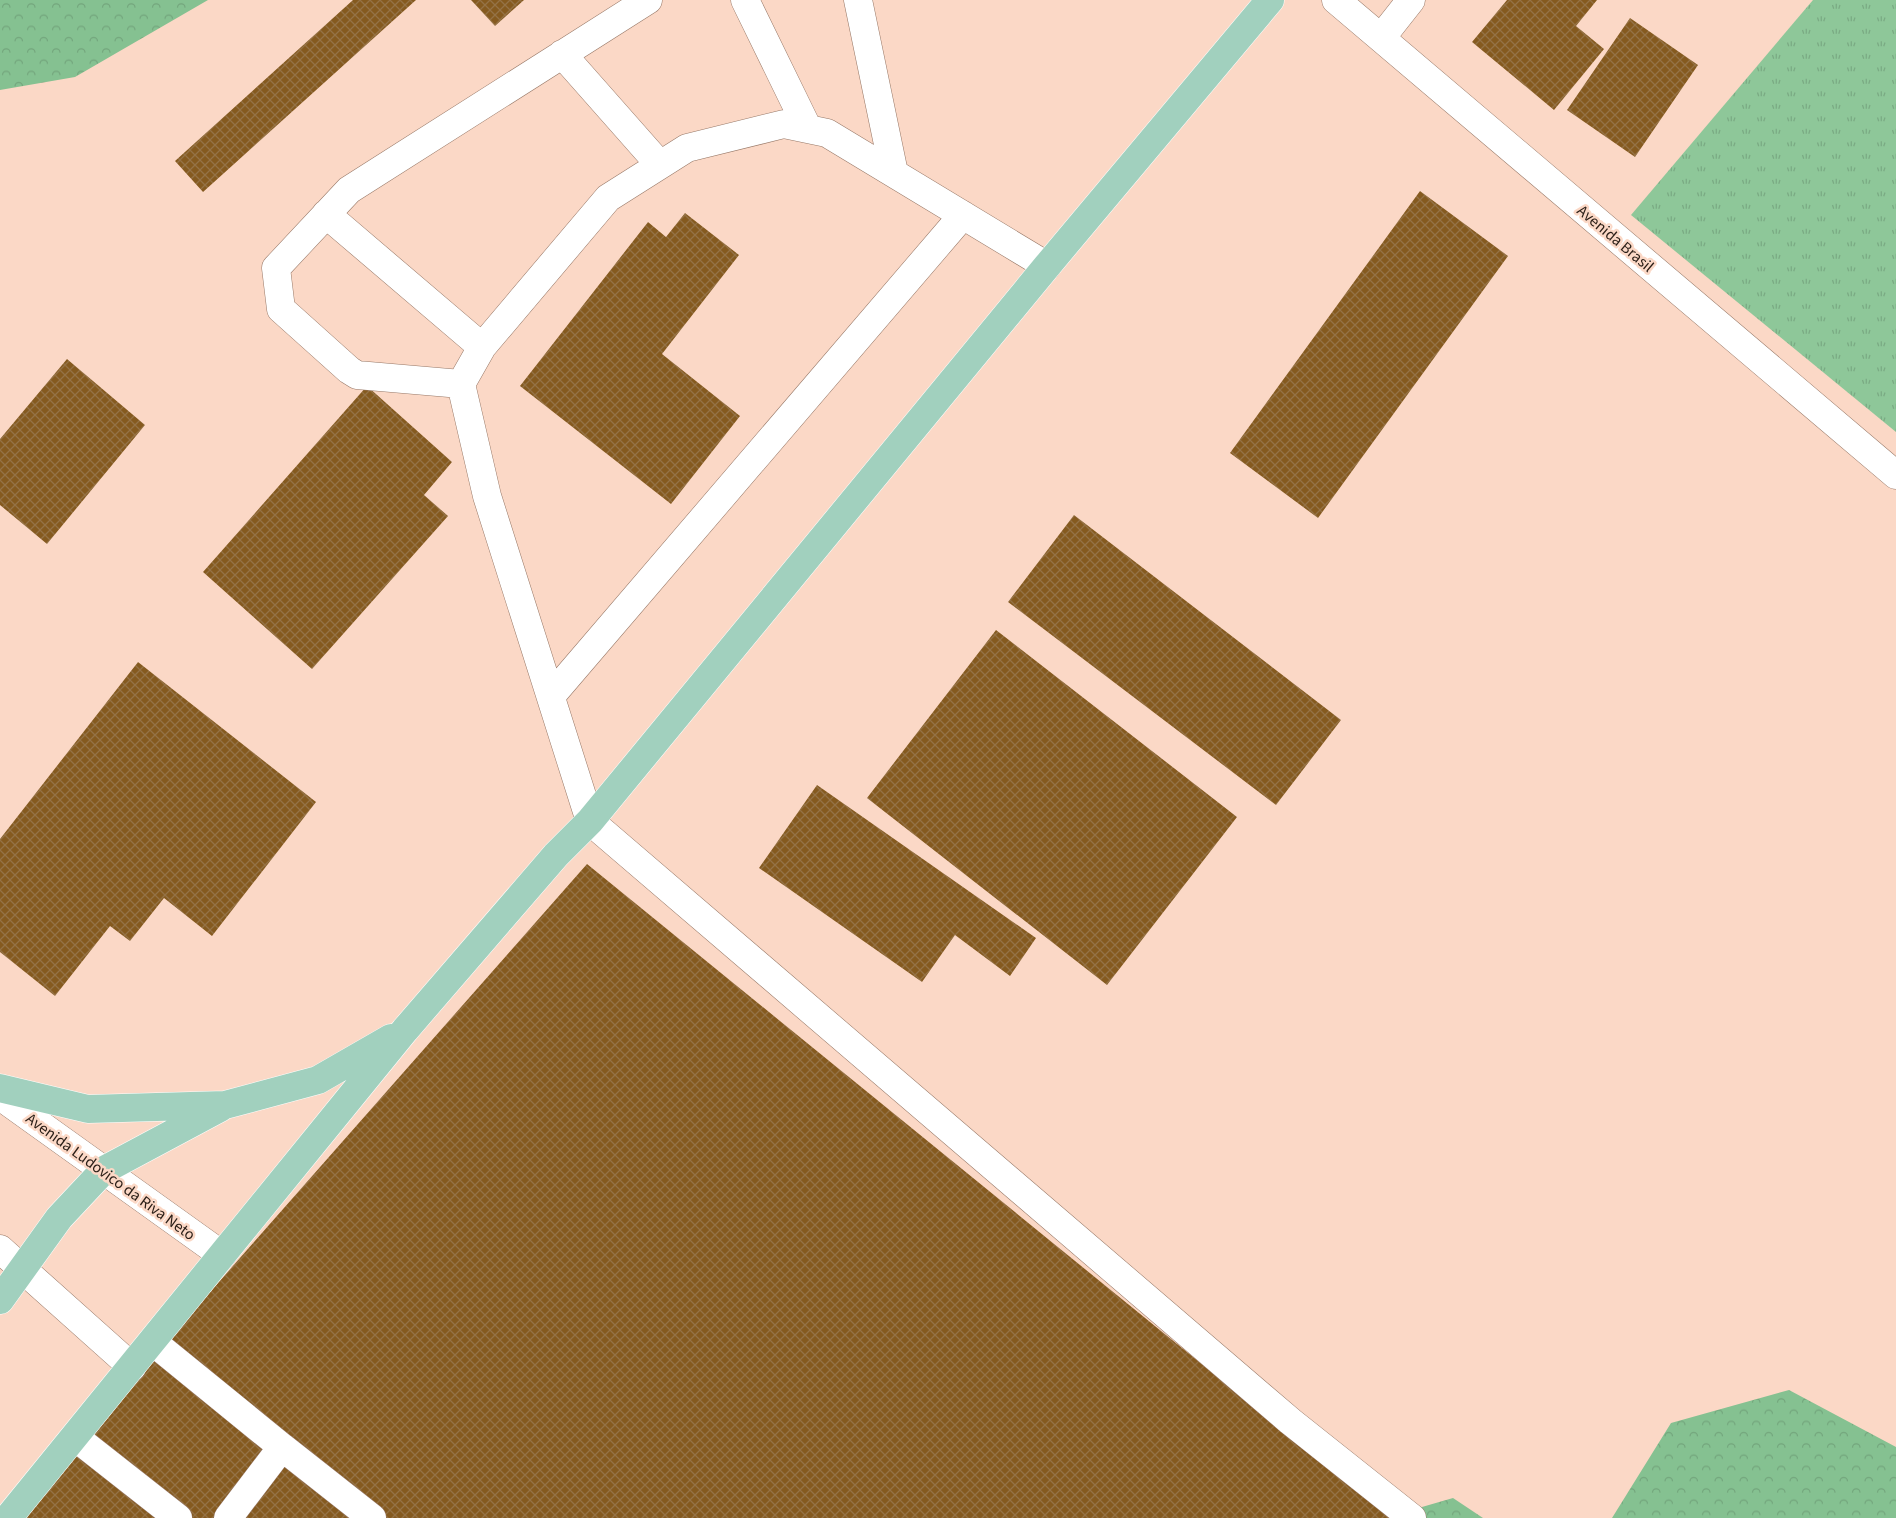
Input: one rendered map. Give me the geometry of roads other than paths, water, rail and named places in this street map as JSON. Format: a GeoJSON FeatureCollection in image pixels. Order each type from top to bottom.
{"type":"FeatureCollection","features":[{"type":"Feature","properties":{"kind":"main road"},"geometry":{"type":"LineString","coordinates":[[8,1518],[405,1030],[556,855],[590,821],[1047,266],[1270,0]]}},
{"type":"Feature","properties":{"kind":"main road"},"geometry":{"type":"LineString","coordinates":[[0,1300],[59,1218],[104,1170],[225,1105],[318,1080],[405,1030]]}},
{"type":"Feature","properties":{"kind":"main road"},"geometry":{"type":"LineString","coordinates":[[0,1088],[88,1109],[225,1105]]}},
{"type":"Feature","properties":{"kind":"street"},"geometry":{"type":"LineString","coordinates":[[461,384],[357,375],[342,366],[281,309],[276,268],[349,190],[648,0]]}},
{"type":"Feature","properties":{"kind":"street"},"geometry":{"type":"LineString","coordinates":[[745,0],[808,129]]}},
{"type":"Feature","properties":{"kind":"street"},"geometry":{"type":"LineString","coordinates":[[858,0],[894,173]]}},
{"type":"Feature","properties":{"kind":"street","name":"Avenida Brasil"},"geometry":{"type":"LineString","coordinates":[[1336,0],[1896,475]]}},
{"type":"Feature","properties":{"kind":"street"},"geometry":{"type":"LineString","coordinates":[[1381,38],[1411,0]]}},
{"type":"Feature","properties":{"kind":"street"},"geometry":{"type":"LineString","coordinates":[[562,54],[660,166]]}},
{"type":"Feature","properties":{"kind":"street"},"geometry":{"type":"LineString","coordinates":[[1047,266],[827,133],[784,124],[687,148],[608,198],[482,347],[461,384],[487,496],[590,821],[1290,1421],[1412,1518]]}},
{"type":"Feature","properties":{"kind":"street"},"geometry":{"type":"LineString","coordinates":[[326,214],[482,347]]}},
{"type":"Feature","properties":{"kind":"street"},"geometry":{"type":"LineString","coordinates":[[551,696],[963,215]]}},
{"type":"Feature","properties":{"kind":"street","name":"Avenida Ludovico da Riva Neto"},"geometry":{"type":"LineString","coordinates":[[0,1096],[222,1255]]}},
{"type":"Feature","properties":{"kind":"street"},"geometry":{"type":"LineString","coordinates":[[0,1248],[21,1269],[132,1367]]}},
{"type":"Feature","properties":{"kind":"street"},"geometry":{"type":"LineString","coordinates":[[153,1342],[372,1518]]}},
{"type":"Feature","properties":{"kind":"street"},"geometry":{"type":"LineString","coordinates":[[75,1437],[178,1518]]}},
{"type":"Feature","properties":{"kind":"street"},"geometry":{"type":"LineString","coordinates":[[228,1518],[282,1447]]}}]}
